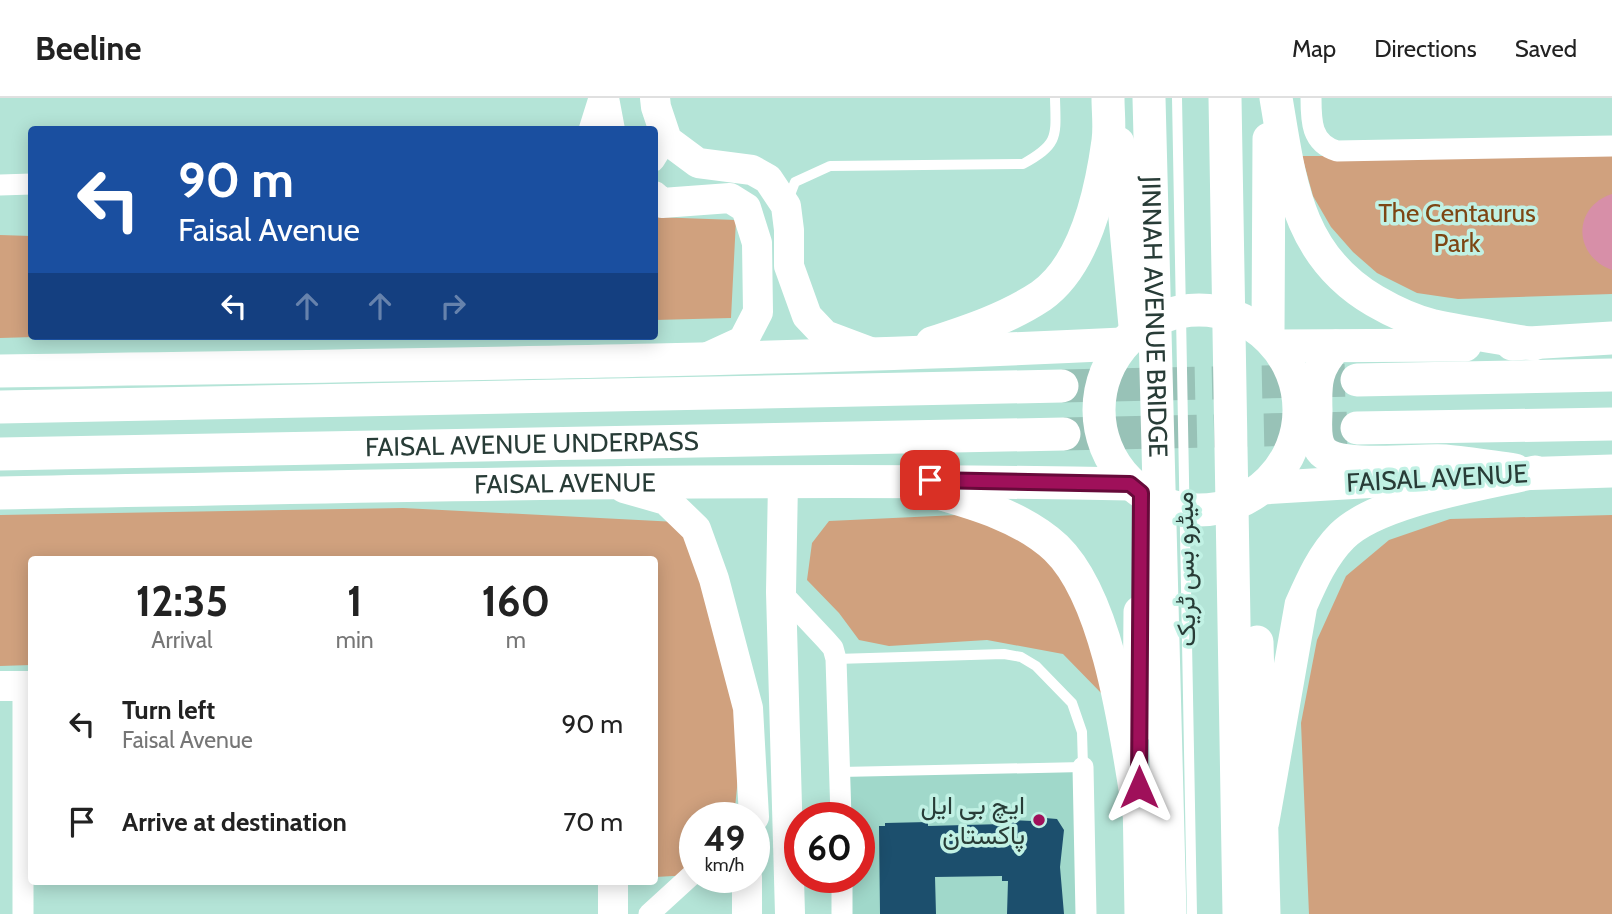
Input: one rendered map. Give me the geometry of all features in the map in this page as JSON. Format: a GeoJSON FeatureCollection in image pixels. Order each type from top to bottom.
{"type":"FeatureCollection","features":[{"type":"Feature","properties":{"kind":"main road"},"geometry":{"type":"LineString","coordinates":[[602,98],[609,126]]}},
{"type":"Feature","properties":{"kind":"main road"},"geometry":{"type":"LineString","coordinates":[[655,98],[661,150],[698,163],[752,170],[768,179],[786,206],[789,266],[807,316],[825,335],[886,354],[964,333],[1016,311],[1043,294],[1069,269],[1083,240],[1096,201],[1108,140],[1108,98]]}},
{"type":"Feature","properties":{"kind":"main road"},"geometry":{"type":"LineString","coordinates":[[1114,98],[1129,338]]}},
{"type":"Feature","properties":{"kind":"main road","name":"JINNAH AVENUE BRIDGE"},"geometry":{"type":"LineString","coordinates":[[1149,98],[1170,914]]}},
{"type":"Feature","properties":{"kind":"main road"},"geometry":{"type":"LineString","coordinates":[[1225,98],[1239,914]]}},
{"type":"Feature","properties":{"kind":"main road"},"geometry":{"type":"LineString","coordinates":[[1270,98],[1273,340]]}},
{"type":"Feature","properties":{"kind":"main road"},"geometry":{"type":"LineString","coordinates":[[1276,98],[1284,144],[1303,217],[1317,247],[1331,267],[1357,290],[1396,313],[1432,325],[1534,344]]}},
{"type":"Feature","properties":{"kind":"main road"},"geometry":{"type":"LineString","coordinates":[[658,200],[662,203],[730,198],[746,208],[757,243],[758,312],[743,341],[703,359]]}},
{"type":"Feature","properties":{"kind":"main road"},"geometry":{"type":"LineString","coordinates":[[757,272],[771,272],[789,266]]}},
{"type":"Feature","properties":{"kind":"main road"},"geometry":{"type":"LineString","coordinates":[[1188,309],[1217,310],[1244,319],[1273,340],[1294,373],[1300,404],[1297,436],[1284,465],[1257,492],[1225,508],[1196,511],[1167,506],[1136,488],[1111,459],[1101,431],[1099,400],[1106,370],[1129,338],[1160,317],[1188,309]]}},
{"type":"Feature","properties":{"kind":"main road"},"geometry":{"type":"LineString","coordinates":[[0,371],[886,354],[954,352],[1129,338]]}},
{"type":"Feature","properties":{"kind":"main road"},"geometry":{"type":"LineString","coordinates":[[1273,340],[1336,346],[1534,344],[1612,338]]}},
{"type":"Feature","properties":{"kind":"main road"},"geometry":{"type":"LineString","coordinates":[[1336,346],[1317,372],[1317,443],[1323,452],[1333,458],[1353,462],[1444,461],[1535,472]]}},
{"type":"Feature","properties":{"kind":"main road"},"geometry":{"type":"LineString","coordinates":[[930,480],[964,469],[1068,465],[1075,463],[1078,457],[1077,371],[1073,364],[978,360],[954,352]]}},
{"type":"Feature","properties":{"kind":"main road"},"geometry":{"type":"LineString","coordinates":[[1357,380],[1612,375]]}},
{"type":"Feature","properties":{"kind":"main road","name":"FAISAL AVENUE UNDERPASS"},"geometry":{"type":"LineString","coordinates":[[0,407],[1062,386]]}},
{"type":"Feature","properties":{"kind":"main road"},"geometry":{"type":"LineString","coordinates":[[1357,428],[1612,424]]}},
{"type":"Feature","properties":{"kind":"main road","name":"FAISAL AVENUE UNDERPASS"},"geometry":{"type":"LineString","coordinates":[[0,454],[1064,434]]}},
{"type":"Feature","properties":{"kind":"main road","name":"FAISAL AVENUE"},"geometry":{"type":"LineString","coordinates":[[1257,492],[1535,472],[1612,471]]}},
{"type":"Feature","properties":{"kind":"main road"},"geometry":{"type":"LineString","coordinates":[[1263,821],[1301,605],[1313,576],[1325,557],[1342,536],[1359,522],[1403,503],[1535,472]]}},
{"type":"Feature","properties":{"kind":"main road","name":"FAISAL AVENUE"},"geometry":{"type":"LineString","coordinates":[[0,493],[602,482],[930,480],[1136,488]]}},
{"type":"Feature","properties":{"kind":"main road"},"geometry":{"type":"LineString","coordinates":[[894,481],[969,501],[1023,524],[1055,547],[1075,570],[1093,610],[1119,693],[1139,814]]}},
{"type":"Feature","properties":{"kind":"main road"},"geometry":{"type":"LineString","coordinates":[[602,482],[666,500],[696,529],[714,579],[748,708],[752,802]]}},
{"type":"Feature","properties":{"kind":"main road"},"geometry":{"type":"LineString","coordinates":[[783,482],[781,592],[790,914]]}},
{"type":"Feature","properties":{"kind":"main road"},"geometry":{"type":"LineString","coordinates":[[1136,488],[1141,914]]}},
{"type":"Feature","properties":{"kind":"main road"},"geometry":{"type":"LineString","coordinates":[[1257,492],[1264,914]]}},
{"type":"Feature","properties":{"kind":"main road"},"geometry":{"type":"LineString","coordinates":[[613,885],[613,914]]}},
{"type":"Feature","properties":{"kind":"main road"},"geometry":{"type":"LineString","coordinates":[[747,893],[747,914]]}},
{"type":"Feature","properties":{"kind":"street"},"geometry":{"type":"LineString","coordinates":[[591,126],[602,98]]}},
{"type":"Feature","properties":{"kind":"street"},"geometry":{"type":"LineString","coordinates":[[1311,98],[1314,133],[1328,148],[1337,151],[1612,146]]}},
{"type":"Feature","properties":{"kind":"street"},"geometry":{"type":"LineString","coordinates":[[0,185],[28,184]]}},
{"type":"Feature","properties":{"kind":"street"},"geometry":{"type":"LineString","coordinates":[[781,592],[833,648],[836,659],[841,802]]}},
{"type":"Feature","properties":{"kind":"street"},"geometry":{"type":"LineString","coordinates":[[18,686],[23,914]]}},
{"type":"Feature","properties":{"kind":"street"},"geometry":{"type":"LineString","coordinates":[[1083,766],[1086,914]]}},
{"type":"Feature","properties":{"kind":"street"},"geometry":{"type":"LineString","coordinates":[[768,802],[786,786]]}},
{"type":"Feature","properties":{"kind":"street"},"geometry":{"type":"LineString","coordinates":[[649,914],[679,887]]}},
{"type":"Feature","properties":{"kind":"street"},"geometry":{"type":"LineString","coordinates":[[842,893],[842,914]]}},
{"type":"Feature","properties":{"kind":"lane"},"geometry":{"type":"LineString","coordinates":[[786,206],[795,182],[830,166],[1023,164],[1043,153],[1056,136],[1055,98]]}},
{"type":"Feature","properties":{"kind":"lane","name":"میٹرو بس ٹریک"},"geometry":{"type":"LineString","coordinates":[[1177,98],[1192,914]]}},
{"type":"Feature","properties":{"kind":"lane"},"geometry":{"type":"LineString","coordinates":[[836,659],[1004,654],[1030,661],[1067,697],[1077,711],[1082,732],[1083,766],[840,772]]}},
{"type":"Feature","properties":{"kind":"shaded area"},"geometry":{"type":"Polygon","coordinates":[[[1612,194],[1612,270],[1590,254],[1582,232],[1590,209],[1599,200],[1612,194]]]}},
{"type":"Feature","properties":{"kind":"shaded area"},"geometry":{"type":"Polygon","coordinates":[[[1083,767],[1086,914],[842,914],[842,893],[875,893],[875,802],[841,802],[840,772],[1083,767]]]}},
{"type":"Feature","properties":{"kind":"green space","name":"The Centaurus Park"},"geometry":{"type":"Polygon","coordinates":[[[1302,156],[1612,156],[1612,294],[1458,299],[1417,293],[1377,273],[1353,252],[1331,227],[1313,196],[1302,156]]]}},
{"type":"Feature","properties":{"kind":"green space"},"geometry":{"type":"Polygon","coordinates":[[[658,217],[736,220],[731,318],[658,320],[658,217]]]}},
{"type":"Feature","properties":{"kind":"green space"},"geometry":{"type":"Polygon","coordinates":[[[0,235],[28,236],[28,337],[0,338],[0,235]]]}},
{"type":"Feature","properties":{"kind":"green space"},"geometry":{"type":"Polygon","coordinates":[[[403,508],[677,522],[708,590],[742,739],[736,802],[679,802],[679,876],[658,877],[658,556],[28,556],[28,665],[0,666],[0,515],[403,508]]]}},
{"type":"Feature","properties":{"kind":"green space"},"geometry":{"type":"Polygon","coordinates":[[[957,515],[1041,543],[1093,616],[1104,696],[1063,654],[987,640],[889,646],[859,640],[839,613],[807,580],[812,543],[829,521],[957,515]]]}},
{"type":"Feature","properties":{"kind":"green space"},"geometry":{"type":"Polygon","coordinates":[[[1612,515],[1612,914],[1309,914],[1301,723],[1317,640],[1346,576],[1389,540],[1450,519],[1612,515]]]}},
{"type":"Feature","properties":{"kind":"building"},"geometry":{"type":"Polygon","coordinates":[[[1057,819],[1064,830],[1060,867],[1064,914],[1007,914],[1008,881],[1002,881],[1002,876],[935,877],[936,914],[880,914],[879,826],[885,826],[885,823],[928,822],[928,826],[1003,824],[1007,820],[1032,821],[1057,819]]]}},
{"type":"Feature","properties":{"kind":"tunnel"},"geometry":{"type":"LineString","coordinates":[[1062,386],[1357,380]]}},
{"type":"Feature","properties":{"kind":"tunnel"},"geometry":{"type":"LineString","coordinates":[[1064,434],[1357,428]]}},
{"type":"Feature","properties":{"kind":"place","name":"ایچ بی ایل پاکستان"},"geometry":{"type":"Point","coordinates":[1039,820]}},
{"type":"Feature","properties":{"kind":"route"},"geometry":{"type":"LineString","coordinates":[[930,480],[1130,484],[1141,493],[1139,787]]}}]}
